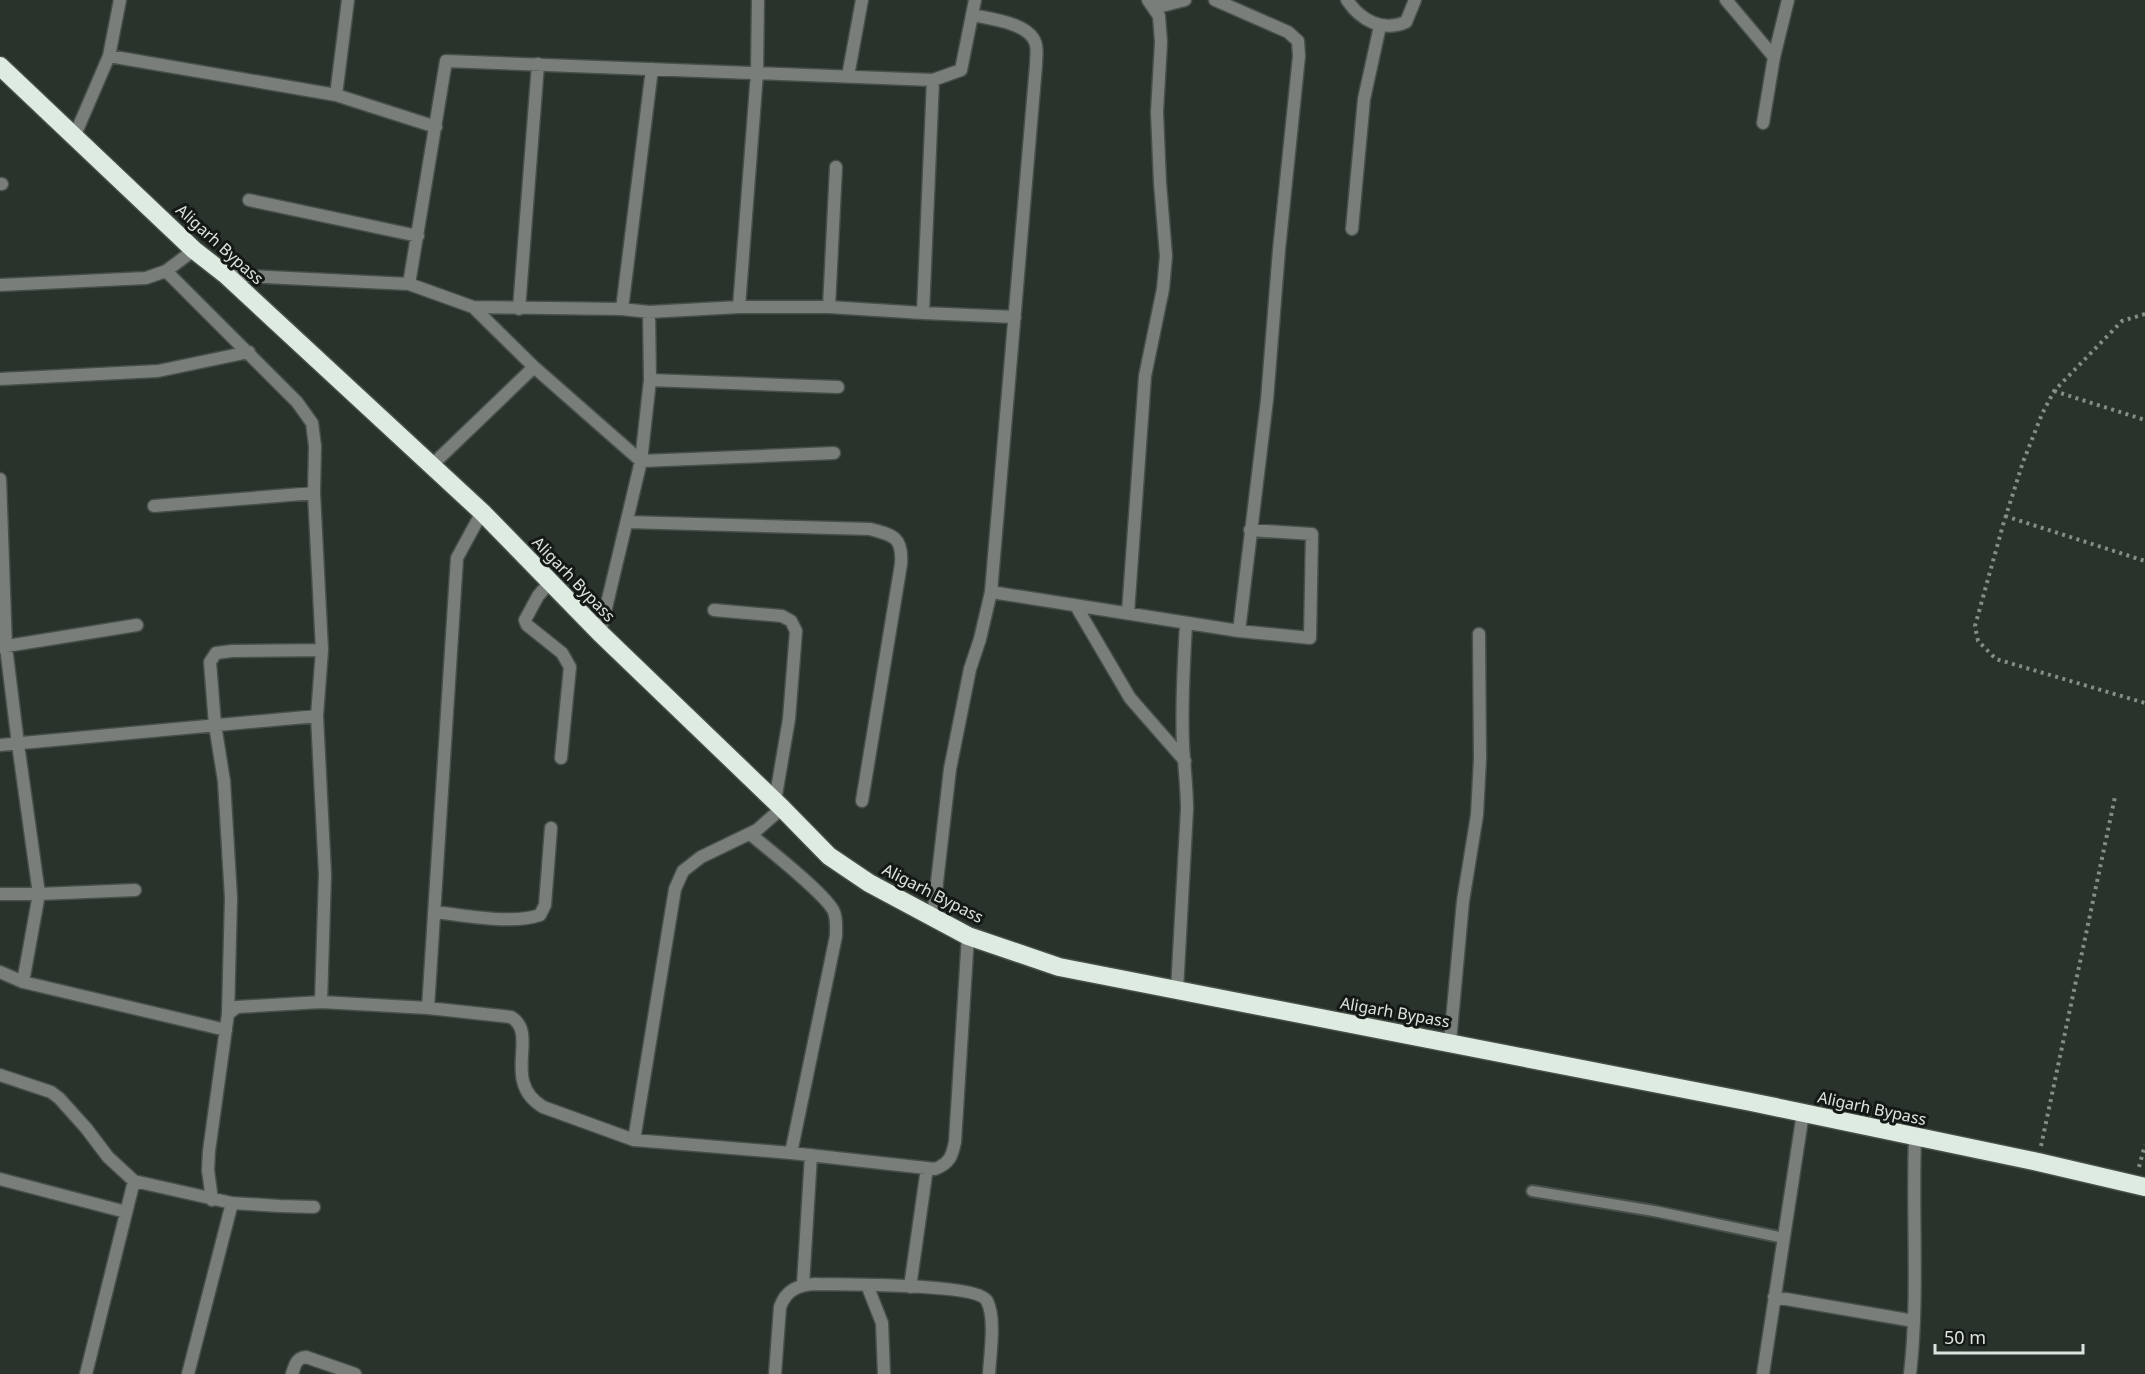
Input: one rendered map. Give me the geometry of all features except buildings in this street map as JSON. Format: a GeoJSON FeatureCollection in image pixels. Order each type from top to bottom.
{"type":"FeatureCollection","features":[{"type":"Feature","properties":{"kind":"highway","name":"Aligarh Bypass"},"geometry":{"type":"LineString","coordinates":[[0,66],[75,135],[190,253],[226,275],[482,512],[600,633],[777,808],[829,856],[869,883],[968,936],[1059,967],[1450,1042],[1801,1122],[1915,1137],[2037,1161],[2145,1187]]}},
{"type":"Feature","properties":{"kind":"street"},"geometry":{"type":"LineString","coordinates":[[75,135],[109,56],[120,0]]}},
{"type":"Feature","properties":{"kind":"street"},"geometry":{"type":"LineString","coordinates":[[336,95],[348,0]]}},
{"type":"Feature","properties":{"kind":"street"},"geometry":{"type":"LineString","coordinates":[[739,307],[757,73],[758,0]]}},
{"type":"Feature","properties":{"kind":"street"},"geometry":{"type":"LineString","coordinates":[[848,76],[862,0]]}},
{"type":"Feature","properties":{"kind":"street"},"geometry":{"type":"LineString","coordinates":[[409,284],[446,61],[933,80],[961,70],[975,0]]}},
{"type":"Feature","properties":{"kind":"street"},"geometry":{"type":"LineString","coordinates":[[1128,613],[1145,376],[1163,290],[1166,256],[1157,112],[1161,42],[1159,16],[1152,3],[1185,0]]}},
{"type":"Feature","properties":{"kind":"street"},"geometry":{"type":"LineString","coordinates":[[1215,0],[1288,32],[1298,41],[1299,56],[1279,250],[1267,400],[1239,631]]}},
{"type":"Feature","properties":{"kind":"street"},"geometry":{"type":"LineString","coordinates":[[1347,0],[1352,8],[1365,19],[1380,26],[1394,27],[1406,22],[1415,0]]}},
{"type":"Feature","properties":{"kind":"street"},"geometry":{"type":"LineString","coordinates":[[1726,0],[1774,57]]}},
{"type":"Feature","properties":{"kind":"street"},"geometry":{"type":"LineString","coordinates":[[1763,123],[1774,57],[1788,0]]}},
{"type":"Feature","properties":{"kind":"street"},"geometry":{"type":"LineString","coordinates":[[933,917],[950,769],[970,669],[991,592],[1036,44],[1030,31],[972,15]]}},
{"type":"Feature","properties":{"kind":"street"},"geometry":{"type":"LineString","coordinates":[[1352,229],[1364,99],[1380,26]]}},
{"type":"Feature","properties":{"kind":"street"},"geometry":{"type":"LineString","coordinates":[[109,56],[336,95],[436,127]]}},
{"type":"Feature","properties":{"kind":"street"},"geometry":{"type":"LineString","coordinates":[[519,309],[538,64]]}},
{"type":"Feature","properties":{"kind":"street"},"geometry":{"type":"LineString","coordinates":[[622,309],[652,69]]}},
{"type":"Feature","properties":{"kind":"street"},"geometry":{"type":"LineString","coordinates":[[923,313],[933,80]]}},
{"type":"Feature","properties":{"kind":"street"},"geometry":{"type":"LineString","coordinates":[[829,307],[836,166]]}},
{"type":"Feature","properties":{"kind":"street"},"geometry":{"type":"LineString","coordinates":[[249,200],[418,236]]}},
{"type":"Feature","properties":{"kind":"street"},"geometry":{"type":"LineString","coordinates":[[0,285],[146,278],[169,269],[190,253]]}},
{"type":"Feature","properties":{"kind":"street"},"geometry":{"type":"LineString","coordinates":[[169,269],[297,402],[312,423],[315,446],[314,493],[322,650],[317,716],[324,874],[321,1002]]}},
{"type":"Feature","properties":{"kind":"street"},"geometry":{"type":"LineString","coordinates":[[226,275],[409,284],[473,307],[622,309],[649,312],[739,307],[829,307],[1015,317]]}},
{"type":"Feature","properties":{"kind":"street"},"geometry":{"type":"LineString","coordinates":[[473,307],[534,367],[641,461],[834,453]]}},
{"type":"Feature","properties":{"kind":"street"},"geometry":{"type":"LineString","coordinates":[[600,633],[641,461],[650,380],[649,312]]}},
{"type":"Feature","properties":{"kind":"street"},"geometry":{"type":"LineString","coordinates":[[0,379],[158,371],[249,352]]}},
{"type":"Feature","properties":{"kind":"street"},"geometry":{"type":"LineString","coordinates":[[431,466],[534,367]]}},
{"type":"Feature","properties":{"kind":"street"},"geometry":{"type":"LineString","coordinates":[[650,380],[838,387]]}},
{"type":"Feature","properties":{"kind":"street"},"geometry":{"type":"LineString","coordinates":[[0,479],[3,647],[39,894],[23,982]]}},
{"type":"Feature","properties":{"kind":"street"},"geometry":{"type":"LineString","coordinates":[[154,506],[314,493]]}},
{"type":"Feature","properties":{"kind":"street"},"geometry":{"type":"LineString","coordinates":[[428,1008],[457,558],[482,512]]}},
{"type":"Feature","properties":{"kind":"street"},"geometry":{"type":"LineString","coordinates":[[627,522],[870,529],[890,534],[897,540],[902,551],[901,564],[862,801]]}},
{"type":"Feature","properties":{"kind":"street"},"geometry":{"type":"LineString","coordinates":[[991,592],[1239,631],[1310,638],[1312,534],[1250,530]]}},
{"type":"Feature","properties":{"kind":"street"},"geometry":{"type":"LineString","coordinates":[[550,582],[538,596],[525,620],[527,625],[562,653],[570,667],[561,758]]}},
{"type":"Feature","properties":{"kind":"street"},"geometry":{"type":"LineString","coordinates":[[1076,606],[1130,698],[1185,761]]}},
{"type":"Feature","properties":{"kind":"street"},"geometry":{"type":"LineString","coordinates":[[634,1140],[675,889],[683,871],[701,857],[754,832],[777,808],[789,719],[797,643],[796,631],[791,621],[782,616],[714,610]]}},
{"type":"Feature","properties":{"kind":"street"},"geometry":{"type":"LineString","coordinates":[[1177,990],[1188,782],[1182,691],[1186,623]]}},
{"type":"Feature","properties":{"kind":"street"},"geometry":{"type":"LineString","coordinates":[[3,647],[137,625]]}},
{"type":"Feature","properties":{"kind":"street"},"geometry":{"type":"LineString","coordinates":[[1450,1042],[1462,912],[1477,815],[1480,759],[1479,634]]}},
{"type":"Feature","properties":{"kind":"street"},"geometry":{"type":"LineString","coordinates":[[212,1200],[208,1170],[209,1151],[228,1014],[231,898],[224,781],[214,725],[210,662],[216,652],[322,650]]}},
{"type":"Feature","properties":{"kind":"street"},"geometry":{"type":"LineString","coordinates":[[0,745],[317,716]]}},
{"type":"Feature","properties":{"kind":"street"},"geometry":{"type":"LineString","coordinates":[[434,912],[507,919],[529,919],[540,915],[545,905],[551,828]]}},
{"type":"Feature","properties":{"kind":"street"},"geometry":{"type":"LineString","coordinates":[[754,832],[822,896],[833,910],[837,921],[836,936],[791,1153]]}},
{"type":"Feature","properties":{"kind":"street"},"geometry":{"type":"LineString","coordinates":[[0,894],[135,890]]}},
{"type":"Feature","properties":{"kind":"street"},"geometry":{"type":"LineString","coordinates":[[228,1014],[237,1007],[321,1002],[428,1008],[511,1017],[519,1022],[523,1029],[521,1078],[525,1090],[534,1101],[543,1107],[634,1140],[791,1153],[935,1169],[946,1164],[952,1155],[955,1142],[968,936]]}},
{"type":"Feature","properties":{"kind":"street"},"geometry":{"type":"LineString","coordinates":[[0,972],[23,982],[226,1030]]}},
{"type":"Feature","properties":{"kind":"street"},"geometry":{"type":"LineString","coordinates":[[0,1075],[51,1092],[59,1098],[108,1157],[134,1181],[232,1203],[314,1207]]}},
{"type":"Feature","properties":{"kind":"street"},"geometry":{"type":"LineString","coordinates":[[1763,1374],[1801,1122]]}},
{"type":"Feature","properties":{"kind":"street"},"geometry":{"type":"LineString","coordinates":[[1910,1374],[1914,1321],[1915,1137]]}},
{"type":"Feature","properties":{"kind":"street"},"geometry":{"type":"LineString","coordinates":[[803,1285],[811,1155]]}},
{"type":"Feature","properties":{"kind":"street"},"geometry":{"type":"LineString","coordinates":[[910,1287],[927,1168]]}},
{"type":"Feature","properties":{"kind":"street"},"geometry":{"type":"LineString","coordinates":[[0,1179],[126,1212]]}},
{"type":"Feature","properties":{"kind":"street"},"geometry":{"type":"LineString","coordinates":[[86,1374],[134,1181]]}},
{"type":"Feature","properties":{"kind":"street"},"geometry":{"type":"LineString","coordinates":[[188,1374],[232,1203]]}},
{"type":"Feature","properties":{"kind":"street"},"geometry":{"type":"LineString","coordinates":[[775,1374],[780,1307],[784,1296],[792,1289],[803,1285],[910,1287],[970,1291],[981,1294],[986,1299],[991,1318],[989,1374]]}},
{"type":"Feature","properties":{"kind":"street"},"geometry":{"type":"LineString","coordinates":[[867,1285],[882,1323],[884,1374]]}},
{"type":"Feature","properties":{"kind":"street"},"geometry":{"type":"LineString","coordinates":[[1774,1296],[1914,1321]]}},
{"type":"Feature","properties":{"kind":"street"},"geometry":{"type":"LineString","coordinates":[[292,1374],[297,1360],[301,1357],[356,1374]]}},
{"type":"Feature","properties":{"kind":"lane"},"geometry":{"type":"LineString","coordinates":[[1532,1191],[1654,1210],[1784,1238]]}},
{"type":"Feature","properties":{"kind":"path"},"geometry":{"type":"LineString","coordinates":[[2145,314],[2122,321],[2054,391],[2042,414],[2006,516],[1975,626],[1978,641],[1996,659],[2145,703]]}},
{"type":"Feature","properties":{"kind":"path"},"geometry":{"type":"LineString","coordinates":[[2054,391],[2145,420]]}},
{"type":"Feature","properties":{"kind":"path"},"geometry":{"type":"LineString","coordinates":[[2006,516],[2145,561]]}},
{"type":"Feature","properties":{"kind":"path"},"geometry":{"type":"LineString","coordinates":[[2037,1161],[2059,1069],[2115,797]]}}]}
